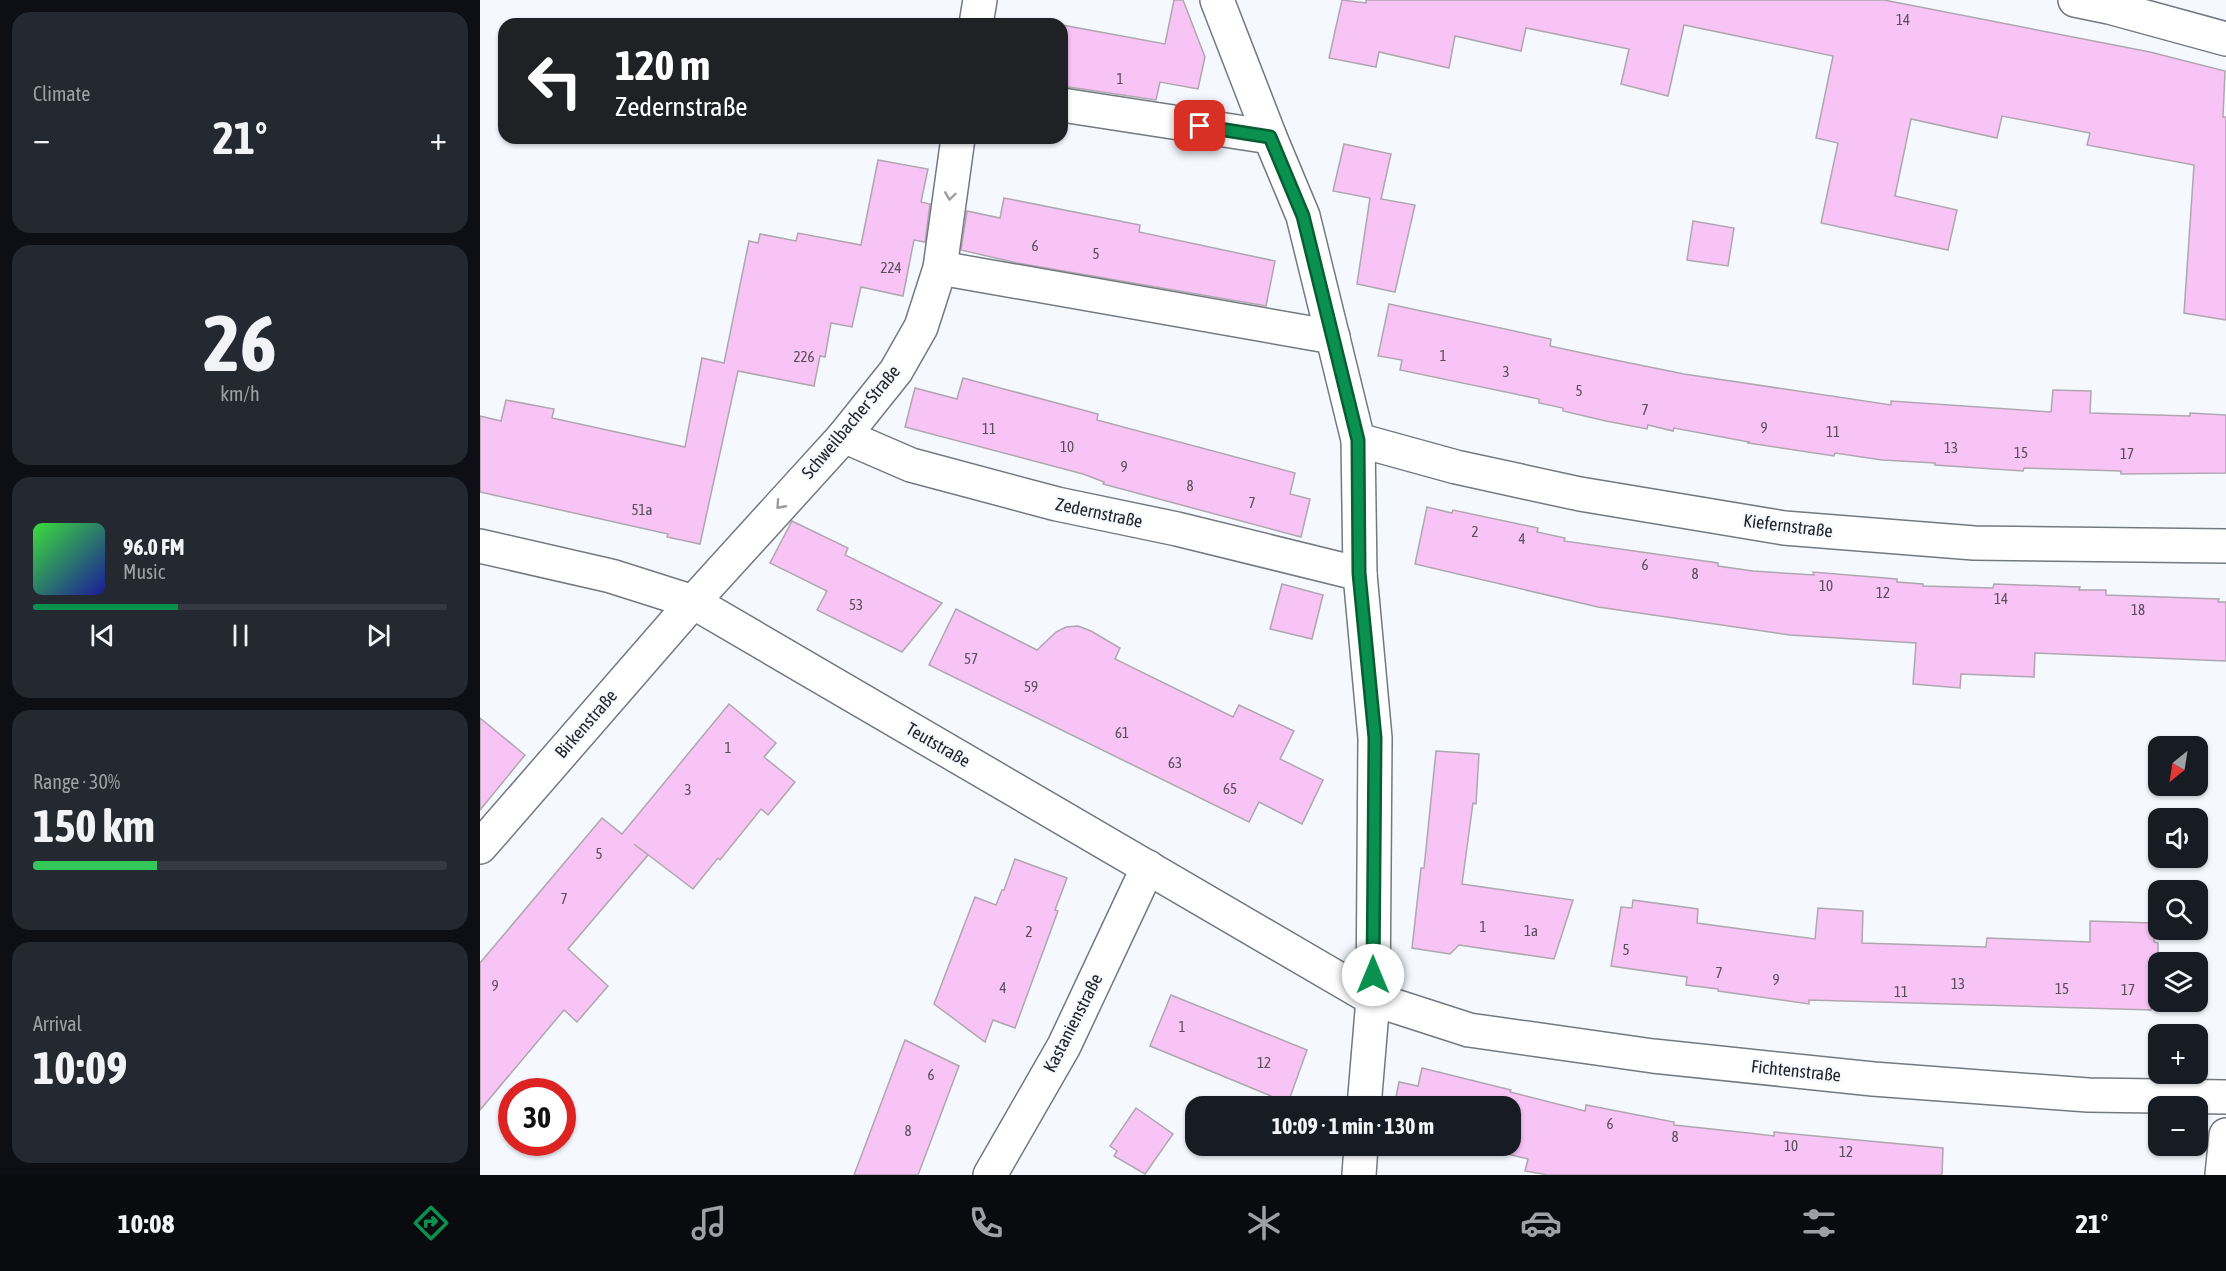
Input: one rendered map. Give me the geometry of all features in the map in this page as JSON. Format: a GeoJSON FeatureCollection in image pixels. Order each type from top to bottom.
{"type":"FeatureCollection","features":[{"type":"Feature","properties":{"kind":"street"},"geometry":{"type":"LineString","coordinates":[[976,18],[980,0]]}},
{"type":"Feature","properties":{"kind":"street"},"geometry":{"type":"LineString","coordinates":[[1217,0],[1303,216],[1358,440],[1359,573],[1375,738],[1373,999],[1365,1096]]}},
{"type":"Feature","properties":{"kind":"street"},"geometry":{"type":"LineString","coordinates":[[2076,0],[2226,39]]}},
{"type":"Feature","properties":{"kind":"street"},"geometry":{"type":"LineString","coordinates":[[1068,106],[1270,137]]}},
{"type":"Feature","properties":{"kind":"street","name":"Schweilbacher Straße"},"geometry":{"type":"LineString","coordinates":[[693,602],[844,436],[896,371],[911,345],[921,327],[940,268],[957,144]]}},
{"type":"Feature","properties":{"kind":"street"},"geometry":{"type":"LineString","coordinates":[[940,268],[1333,337]]}},
{"type":"Feature","properties":{"kind":"street","name":"Zedernstraße"},"geometry":{"type":"LineString","coordinates":[[844,436],[911,465],[1035,498],[1177,529],[1359,573]]}},
{"type":"Feature","properties":{"kind":"street","name":"Kiefernstraße"},"geometry":{"type":"LineString","coordinates":[[1358,440],[1456,468],[1580,494],[1784,528],[1974,543],[2226,546]]}},
{"type":"Feature","properties":{"kind":"street","name":"Teutstraße"},"geometry":{"type":"LineString","coordinates":[[480,546],[611,576],[693,602],[1373,999]]}},
{"type":"Feature","properties":{"kind":"street","name":"Birkenstraße"},"geometry":{"type":"LineString","coordinates":[[480,847],[693,602]]}},
{"type":"Feature","properties":{"kind":"street","name":"Kastanienstraße"},"geometry":{"type":"LineString","coordinates":[[990,1175],[1064,1047],[1148,867]]}},
{"type":"Feature","properties":{"kind":"street","name":"Fichtenstraße"},"geometry":{"type":"LineString","coordinates":[[1373,999],[1469,1030],[1653,1056],[1873,1079],[2088,1095],[2226,1097]]}},
{"type":"Feature","properties":{"kind":"street"},"geometry":{"type":"LineString","coordinates":[[2222,1175],[2226,1135]]}},
{"type":"Feature","properties":{"kind":"street"},"geometry":{"type":"LineString","coordinates":[[1359,1175],[1361,1156]]}},
{"type":"Feature","properties":{"kind":"building"},"geometry":{"type":"Polygon","coordinates":[[[1174,0],[1183,0],[1205,57],[1198,89],[1160,82],[1156,100],[1068,87],[1068,26],[1165,44],[1174,0]]]}},
{"type":"Feature","properties":{"kind":"building"},"geometry":{"type":"Polygon","coordinates":[[[1342,0],[1366,3],[1366,0],[1884,0],[2150,52],[2225,71],[2223,117],[2226,117],[2226,320],[2184,313],[2194,165],[2087,145],[2090,133],[2002,116],[1997,138],[1911,119],[1895,196],[1957,210],[1948,250],[1821,223],[1838,143],[1816,138],[1833,56],[1684,25],[1668,96],[1621,84],[1629,49],[1526,28],[1521,51],[1455,36],[1449,68],[1379,52],[1376,67],[1329,58],[1342,0]]]}},
{"type":"Feature","properties":{"kind":"building"},"geometry":{"type":"Polygon","coordinates":[[[1344,144],[1391,154],[1381,199],[1415,205],[1395,292],[1357,284],[1370,198],[1333,191],[1344,144]]]}},
{"type":"Feature","properties":{"kind":"building"},"geometry":{"type":"Polygon","coordinates":[[[878,160],[928,169],[921,202],[930,204],[925,242],[914,240],[903,296],[861,287],[852,327],[831,323],[825,357],[820,356],[814,386],[738,371],[700,544],[667,537],[668,534],[480,492],[480,416],[501,421],[506,400],[554,409],[552,418],[685,447],[702,358],[724,363],[749,241],[758,243],[760,234],[796,241],[798,233],[861,245],[878,160]]]}},
{"type":"Feature","properties":{"kind":"building"},"geometry":{"type":"Polygon","coordinates":[[[1004,198],[1140,225],[1139,232],[1275,261],[1266,306],[1017,263],[961,250],[967,211],[1000,218],[1004,198]]]}},
{"type":"Feature","properties":{"kind":"building"},"geometry":{"type":"Polygon","coordinates":[[[1693,221],[1734,228],[1728,266],[1687,260],[1693,221]]]}},
{"type":"Feature","properties":{"kind":"building"},"geometry":{"type":"Polygon","coordinates":[[[1389,304],[1551,339],[1550,346],[1684,374],[1891,405],[1891,401],[2051,412],[2053,390],[2091,391],[2090,413],[2226,415],[2226,473],[2121,474],[2121,471],[2024,468],[2023,471],[1935,465],[1935,463],[1882,460],[1835,453],[1834,456],[1748,443],[1674,428],[1673,431],[1648,425],[1647,429],[1606,421],[1563,411],[1563,408],[1539,403],[1539,399],[1400,370],[1402,360],[1378,356],[1389,304]]]}},
{"type":"Feature","properties":{"kind":"building"},"geometry":{"type":"Polygon","coordinates":[[[963,378],[1098,414],[1097,420],[1295,473],[1290,494],[1310,499],[1301,537],[1103,484],[1104,482],[1083,474],[905,427],[915,388],[957,399],[963,378]]]}},
{"type":"Feature","properties":{"kind":"building"},"geometry":{"type":"Polygon","coordinates":[[[1427,507],[1452,513],[1453,510],[1538,528],[1537,532],[1565,538],[1564,541],[1718,563],[1718,566],[1753,571],[1814,575],[1813,572],[1897,579],[1897,582],[1923,584],[1923,586],[1993,588],[1994,584],[2080,587],[2079,590],[2106,590],[2106,595],[2219,599],[2218,602],[2226,602],[2226,661],[2035,653],[2034,677],[1961,674],[1960,688],[1913,684],[1916,643],[1790,635],[1598,607],[1415,564],[1427,507]]]}},
{"type":"Feature","properties":{"kind":"building"},"geometry":{"type":"Polygon","coordinates":[[[792,521],[848,548],[845,555],[942,603],[902,652],[817,610],[827,591],[770,563],[792,521]]]}},
{"type":"Feature","properties":{"kind":"building"},"geometry":{"type":"Polygon","coordinates":[[[1282,584],[1323,595],[1312,639],[1270,629],[1282,584]]]}},
{"type":"Feature","properties":{"kind":"building"},"geometry":{"type":"Polygon","coordinates":[[[956,609],[1037,650],[1056,632],[1066,627],[1078,626],[1120,648],[1115,659],[1233,717],[1239,705],[1294,731],[1280,759],[1323,780],[1302,824],[1259,802],[1249,822],[929,665],[956,609]]]}},
{"type":"Feature","properties":{"kind":"building"},"geometry":{"type":"Polygon","coordinates":[[[729,704],[776,743],[764,757],[795,782],[768,815],[761,809],[693,889],[634,844],[648,855],[568,949],[608,986],[577,1022],[564,1010],[507,1078],[498,1078],[498,1089],[480,1110],[480,963],[602,818],[622,834],[729,704]]]}},
{"type":"Feature","properties":{"kind":"building"},"geometry":{"type":"Polygon","coordinates":[[[480,718],[525,755],[480,810],[480,718]]]}},
{"type":"Feature","properties":{"kind":"building"},"geometry":{"type":"Polygon","coordinates":[[[1436,751],[1479,754],[1476,804],[1473,803],[1462,884],[1573,900],[1554,959],[1459,945],[1450,954],[1412,948],[1421,868],[1424,868],[1436,751]]]}},
{"type":"Feature","properties":{"kind":"building"},"geometry":{"type":"Polygon","coordinates":[[[1015,859],[1067,878],[1055,910],[1058,911],[1015,1028],[993,1020],[985,1042],[934,1004],[975,897],[996,905],[1015,859]]]}},
{"type":"Feature","properties":{"kind":"building"},"geometry":{"type":"Polygon","coordinates":[[[1633,900],[1698,909],[1697,923],[1815,939],[1818,908],[1863,911],[1862,943],[1986,947],[1987,938],[2090,942],[2090,921],[2148,923],[2148,940],[2158,943],[2158,952],[2148,952],[2148,1010],[1809,1000],[1809,1004],[1686,985],[1687,977],[1611,966],[1621,907],[1632,908],[1633,900]]]}},
{"type":"Feature","properties":{"kind":"building"},"geometry":{"type":"Polygon","coordinates":[[[1171,995],[1307,1050],[1291,1096],[1271,1096],[1150,1046],[1171,995]]]}},
{"type":"Feature","properties":{"kind":"building"},"geometry":{"type":"Polygon","coordinates":[[[905,1040],[959,1066],[918,1175],[854,1175],[905,1040]]]}},
{"type":"Feature","properties":{"kind":"building"},"geometry":{"type":"Polygon","coordinates":[[[1422,1068],[1585,1111],[1586,1105],[1674,1122],[1674,1125],[1774,1136],[1774,1132],[1943,1148],[1942,1175],[1548,1175],[1525,1171],[1528,1159],[1516,1156],[1521,1156],[1521,1096],[1396,1096],[1399,1082],[1418,1086],[1422,1068]]]}},
{"type":"Feature","properties":{"kind":"building"},"geometry":{"type":"Polygon","coordinates":[[[1136,1108],[1173,1134],[1145,1174],[1114,1156],[1117,1151],[1110,1146],[1136,1108]]]}},
{"type":"Feature","properties":{"kind":"route"},"geometry":{"type":"LineString","coordinates":[[1200,126],[1270,137],[1303,216],[1358,440],[1359,573],[1375,738],[1373,975]]}}]}
